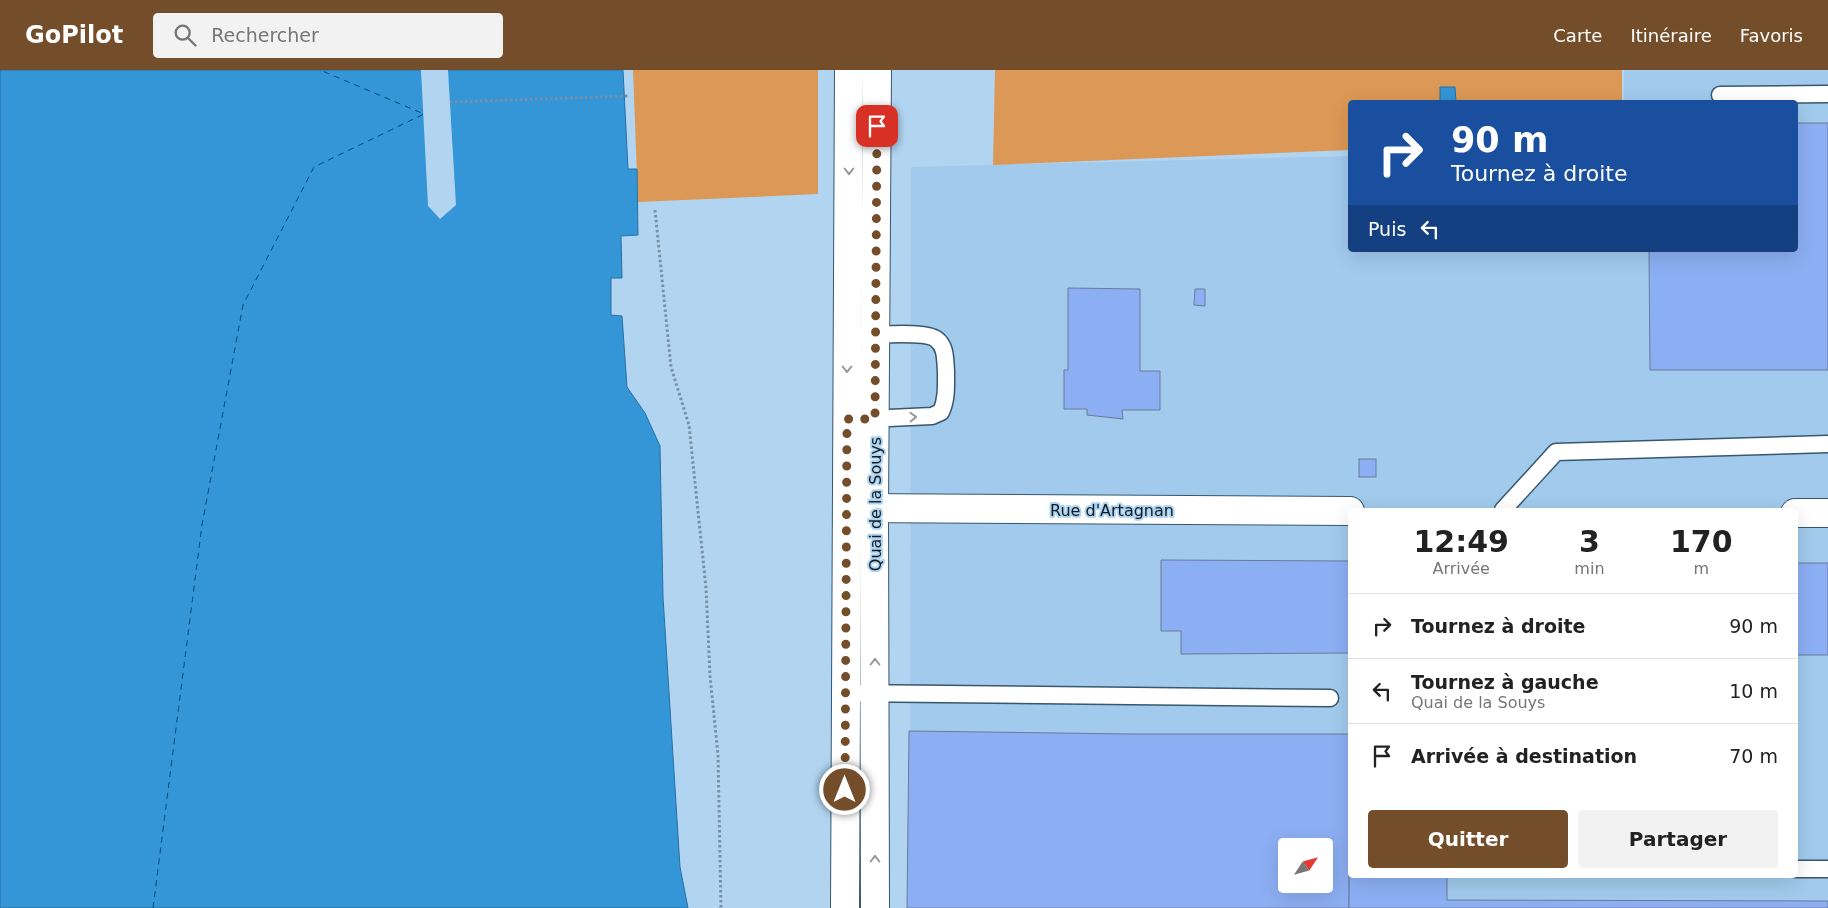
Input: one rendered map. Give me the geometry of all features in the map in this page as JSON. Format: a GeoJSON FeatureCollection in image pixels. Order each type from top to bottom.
{"type":"FeatureCollection","features":[{"type":"Feature","properties":{"kind":"main road","name":"Quai de la Souys"},"geometry":{"type":"LineString","coordinates":[[845,908],[849,70]]}},
{"type":"Feature","properties":{"kind":"main road","name":"Quai de la Souys"},"geometry":{"type":"LineString","coordinates":[[875,908],[874,508],[877,70]]}},
{"type":"Feature","properties":{"kind":"main road","name":"Rue d'Artagnan"},"geometry":{"type":"LineString","coordinates":[[847,508],[1348,511]]}},
{"type":"Feature","properties":{"kind":"main road"},"geometry":{"type":"LineString","coordinates":[[1798,513],[1828,513]]}},
{"type":"Feature","properties":{"kind":"lane"},"geometry":{"type":"LineString","coordinates":[[1720,95],[1828,94]]}},
{"type":"Feature","properties":{"kind":"lane"},"geometry":{"type":"LineString","coordinates":[[847,419],[932,416],[941,412],[946,402],[945,353],[936,339],[925,335],[848,335]]}},
{"type":"Feature","properties":{"kind":"lane"},"geometry":{"type":"LineString","coordinates":[[1506,508],[1556,452],[1828,444]]}},
{"type":"Feature","properties":{"kind":"lane"},"geometry":{"type":"LineString","coordinates":[[846,693],[1330,698]]}},
{"type":"Feature","properties":{"kind":"lane"},"geometry":{"type":"LineString","coordinates":[[1798,869],[1828,869]]}},
{"type":"Feature","properties":{"kind":"path"},"geometry":{"type":"LineString","coordinates":[[450,102],[628,96]]}},
{"type":"Feature","properties":{"kind":"path"},"geometry":{"type":"LineString","coordinates":[[655,210],[671,368],[689,425],[706,588],[710,676],[718,756],[721,908]]}},
{"type":"Feature","properties":{"kind":"shaded area"},"geometry":{"type":"Polygon","coordinates":[[[633,70],[818,70],[818,194],[638,202],[633,70]]]}},
{"type":"Feature","properties":{"kind":"shaded area"},"geometry":{"type":"Polygon","coordinates":[[[995,70],[1622,70],[1622,100],[1348,100],[1348,150],[993,165],[995,70]]]}},
{"type":"Feature","properties":{"kind":"shaded area"},"geometry":{"type":"Polygon","coordinates":[[[1624,70],[1828,70],[1828,908],[910,908],[911,167],[1348,156],[1348,252],[1798,252],[1798,100],[1624,100],[1624,70]]]}},
{"type":"Feature","properties":{"kind":"water"},"geometry":{"type":"Polygon","coordinates":[[[0,70],[623,70],[628,169],[637,169],[638,235],[621,236],[622,278],[611,278],[611,315],[622,316],[627,387],[645,413],[660,446],[663,597],[680,867],[688,908],[0,908],[0,70]]]}},
{"type":"Feature","properties":{"kind":"water"},"geometry":{"type":"Polygon","coordinates":[[[1440,87],[1455,87],[1456,100],[1440,100],[1440,87]]]}},
{"type":"Feature","properties":{"kind":"pier"},"geometry":{"type":"Polygon","coordinates":[[[421,70],[448,70],[456,205],[440,219],[428,206],[421,70]]]}},
{"type":"Feature","properties":{"kind":"building"},"geometry":{"type":"Polygon","coordinates":[[[1798,123],[1828,123],[1828,370],[1650,370],[1649,252],[1798,252],[1798,123]]]}},
{"type":"Feature","properties":{"kind":"building"},"geometry":{"type":"Polygon","coordinates":[[[1068,288],[1140,289],[1140,371],[1160,371],[1160,410],[1122,410],[1123,419],[1087,415],[1087,409],[1064,409],[1064,370],[1068,370],[1068,288]]]}},
{"type":"Feature","properties":{"kind":"building"},"geometry":{"type":"Polygon","coordinates":[[[1195,289],[1205,289],[1205,306],[1194,305],[1195,289]]]}},
{"type":"Feature","properties":{"kind":"building"},"geometry":{"type":"Polygon","coordinates":[[[1359,459],[1376,459],[1376,477],[1359,477],[1359,459]]]}},
{"type":"Feature","properties":{"kind":"building"},"geometry":{"type":"Polygon","coordinates":[[[1161,560],[1348,561],[1348,653],[1181,654],[1181,631],[1161,631],[1161,560]]]}},
{"type":"Feature","properties":{"kind":"building"},"geometry":{"type":"Polygon","coordinates":[[[1798,563],[1828,563],[1828,655],[1798,655],[1798,563]]]}},
{"type":"Feature","properties":{"kind":"building"},"geometry":{"type":"Polygon","coordinates":[[[909,731],[1348,734],[1349,908],[907,908],[909,731]]]}},
{"type":"Feature","properties":{"kind":"building"},"geometry":{"type":"Polygon","coordinates":[[[1349,878],[1447,878],[1447,900],[1828,901],[1828,908],[1349,908],[1349,878]]]}},
{"type":"Feature","properties":{"kind":"ferry route"},"geometry":{"type":"LineString","coordinates":[[153,908],[202,525],[243,305],[314,167],[424,114],[320,70]]}},
{"type":"Feature","properties":{"kind":"route"},"geometry":{"type":"LineString","coordinates":[[845,790],[847,419],[875,419],[877,126]]}}]}
